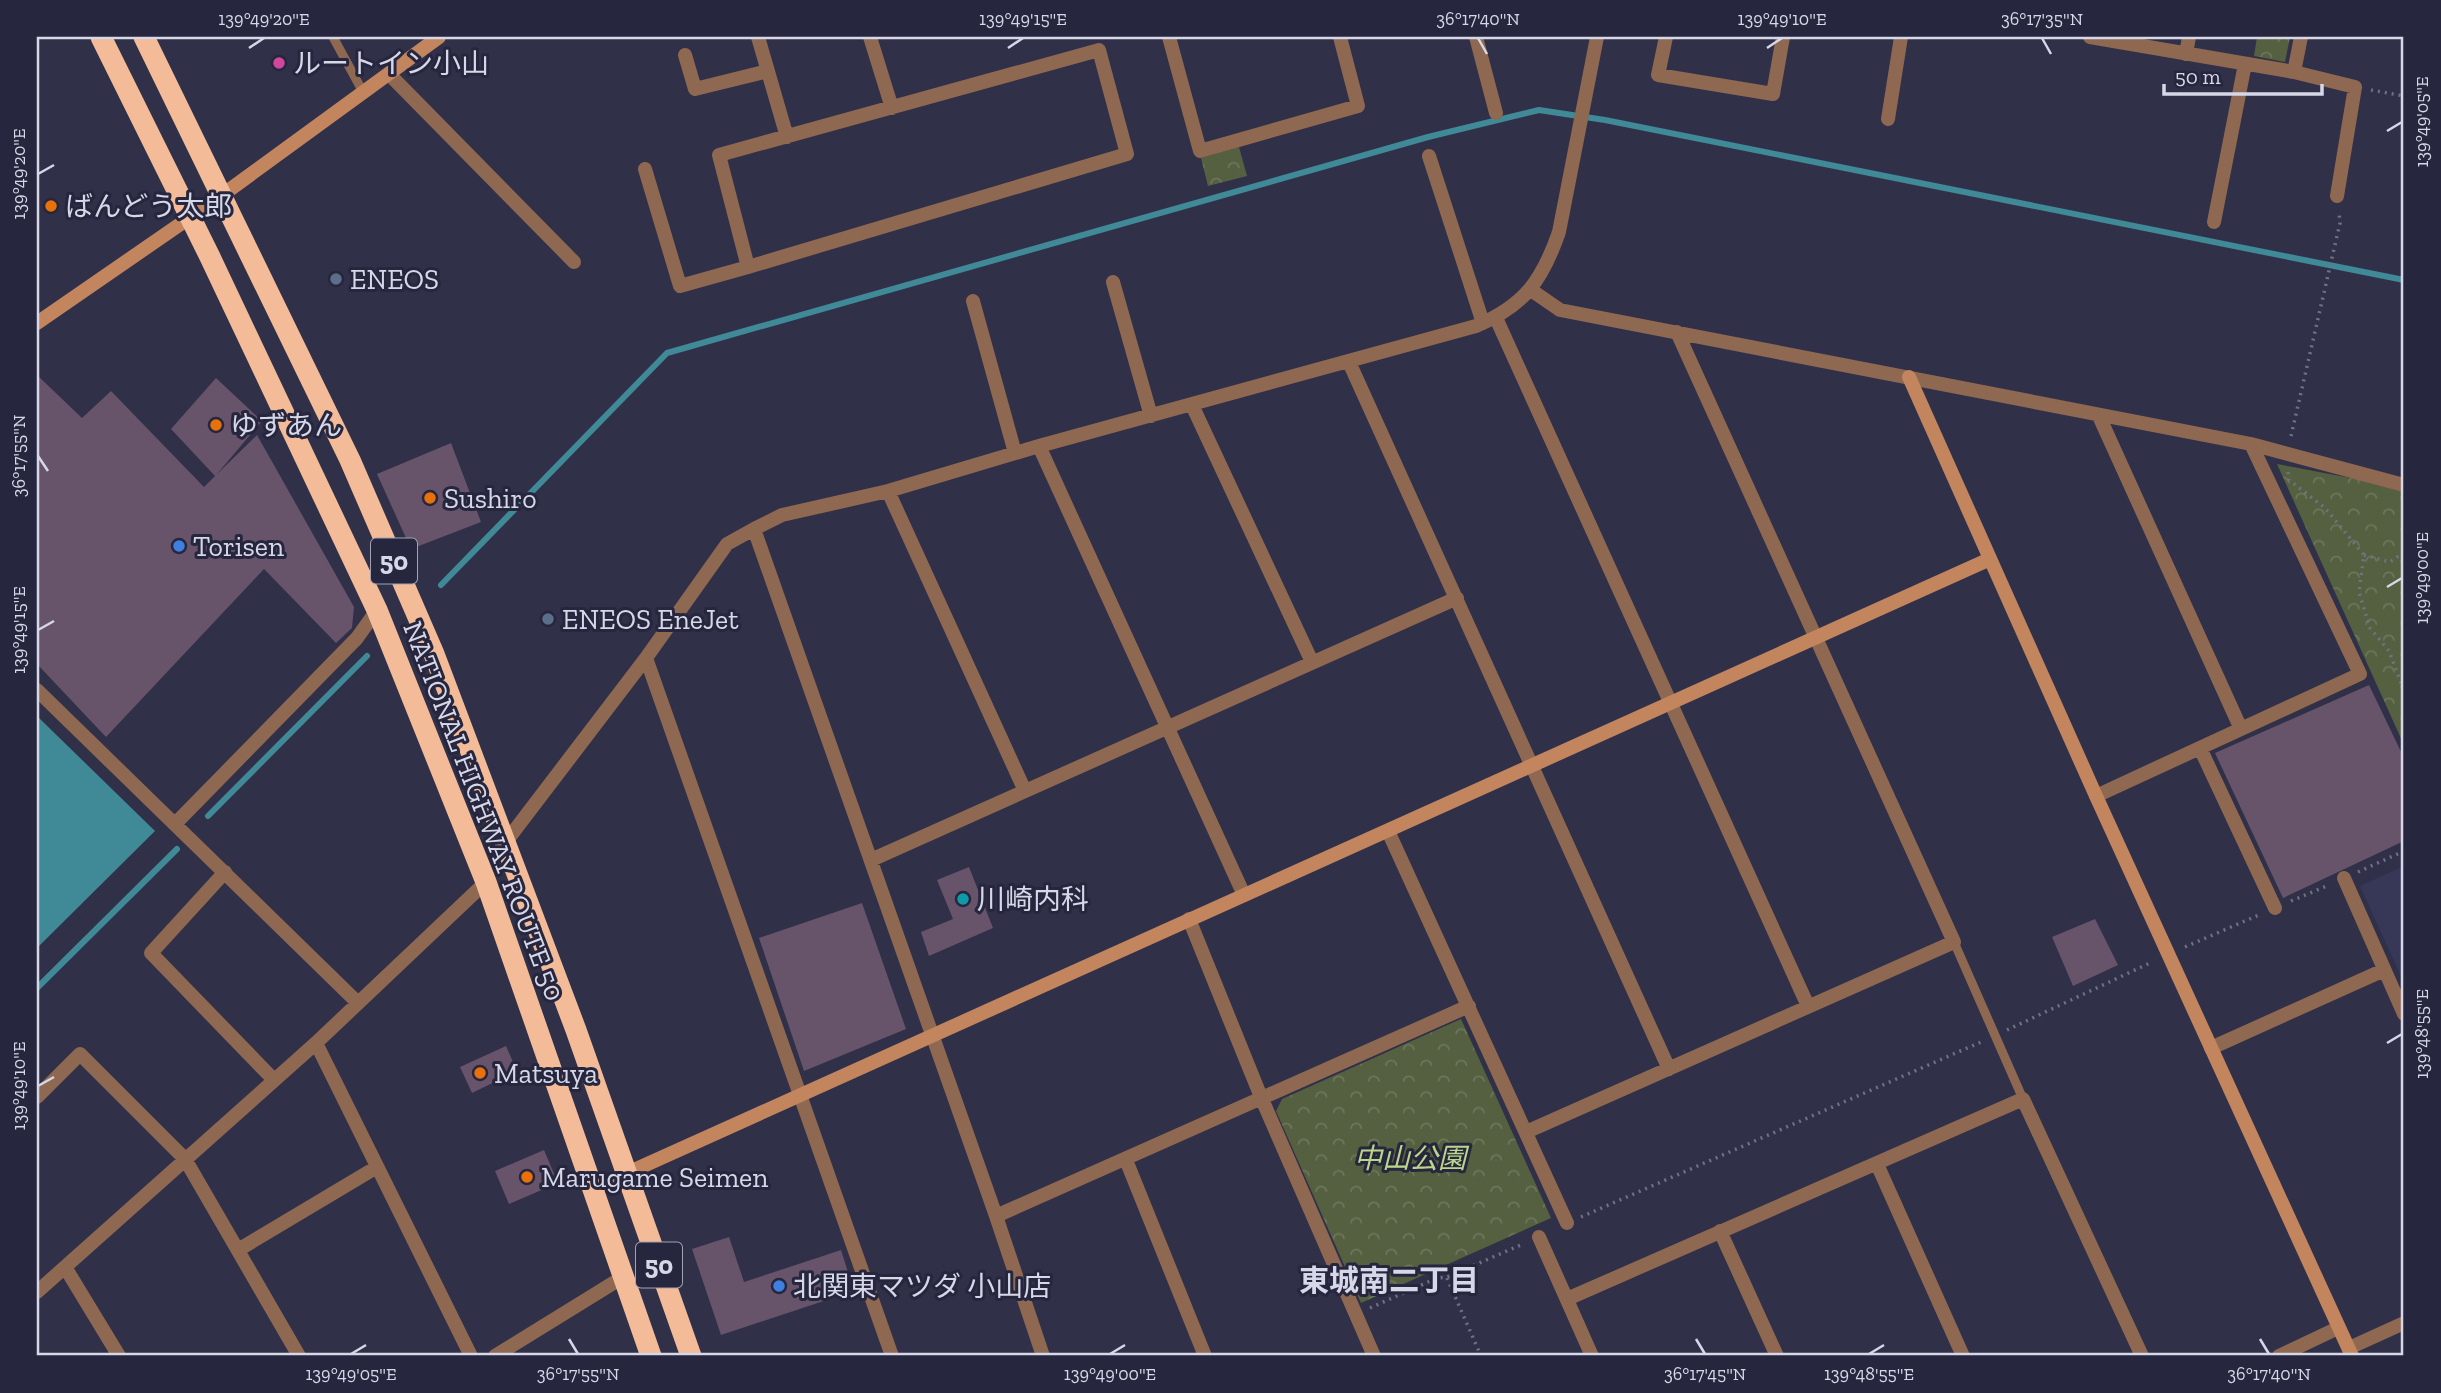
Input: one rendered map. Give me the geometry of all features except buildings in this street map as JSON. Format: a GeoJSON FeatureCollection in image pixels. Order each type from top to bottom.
{"type":"FeatureCollection","features":[{"type":"Feature","properties":{"kind":"highway","name":"NATIONAL HIGHWAY ROUTE 50"},"geometry":{"type":"LineString","coordinates":[[101,37],[318,482],[377,610],[486,882],[651,1356]]}},
{"type":"Feature","properties":{"kind":"highway","name":"NATIONAL HIGHWAY ROUTE 50"},"geometry":{"type":"LineString","coordinates":[[144,37],[305,364],[434,654],[576,1030],[691,1356]]}},
{"type":"Feature","properties":{"kind":"street"},"geometry":{"type":"LineString","coordinates":[[37,321],[221,196],[439,37]]}},
{"type":"Feature","properties":{"kind":"street"},"geometry":{"type":"LineString","coordinates":[[758,37],[787,137]]}},
{"type":"Feature","properties":{"kind":"street"},"geometry":{"type":"LineString","coordinates":[[870,37],[892,108]]}},
{"type":"Feature","properties":{"kind":"street"},"geometry":{"type":"LineString","coordinates":[[1169,37],[1200,151],[1358,106],[1340,37]]}},
{"type":"Feature","properties":{"kind":"street"},"geometry":{"type":"LineString","coordinates":[[1476,37],[1496,113]]}},
{"type":"Feature","properties":{"kind":"street"},"geometry":{"type":"LineString","coordinates":[[505,843],[646,657],[727,544],[754,529],[782,515],[888,491],[1039,446],[1489,321],[1531,290],[1548,262],[1559,232],[1597,37]]}},
{"type":"Feature","properties":{"kind":"street"},"geometry":{"type":"LineString","coordinates":[[1666,37],[1658,75],[1773,94],[1783,37]]}},
{"type":"Feature","properties":{"kind":"street"},"geometry":{"type":"LineString","coordinates":[[1888,119],[1901,37]]}},
{"type":"Feature","properties":{"kind":"street"},"geometry":{"type":"LineString","coordinates":[[2090,37],[2294,72],[2355,87],[2337,196]]}},
{"type":"Feature","properties":{"kind":"street"},"geometry":{"type":"LineString","coordinates":[[2186,54],[2189,37]]}},
{"type":"Feature","properties":{"kind":"street"},"geometry":{"type":"LineString","coordinates":[[2294,72],[2301,37]]}},
{"type":"Feature","properties":{"kind":"street"},"geometry":{"type":"LineString","coordinates":[[645,169],[680,286],[748,267],[1127,154],[1099,50],[719,155],[748,267]]}},
{"type":"Feature","properties":{"kind":"street"},"geometry":{"type":"LineString","coordinates":[[685,55],[695,89],[768,71]]}},
{"type":"Feature","properties":{"kind":"street"},"geometry":{"type":"LineString","coordinates":[[2214,222],[2245,64]]}},
{"type":"Feature","properties":{"kind":"street"},"geometry":{"type":"LineString","coordinates":[[389,74],[574,262]]}},
{"type":"Feature","properties":{"kind":"street"},"geometry":{"type":"LineString","coordinates":[[1429,156],[1489,321],[1671,703],[1808,1006]]}},
{"type":"Feature","properties":{"kind":"street"},"geometry":{"type":"LineString","coordinates":[[1113,282],[1151,416]]}},
{"type":"Feature","properties":{"kind":"street"},"geometry":{"type":"LineString","coordinates":[[1531,290],[1560,310],[2251,444],[2404,485]]}},
{"type":"Feature","properties":{"kind":"street"},"geometry":{"type":"LineString","coordinates":[[973,302],[1015,453]]}},
{"type":"Feature","properties":{"kind":"street"},"geometry":{"type":"LineString","coordinates":[[1526,1132],[1954,942],[1677,332]]}},
{"type":"Feature","properties":{"kind":"street"},"geometry":{"type":"LineString","coordinates":[[1349,362],[1669,1069]]}},
{"type":"Feature","properties":{"kind":"street"},"geometry":{"type":"LineString","coordinates":[[1909,377],[2096,796],[2350,1352],[2404,1323]]}},
{"type":"Feature","properties":{"kind":"street"},"geometry":{"type":"LineString","coordinates":[[1192,405],[1312,662]]}},
{"type":"Feature","properties":{"kind":"street"},"geometry":{"type":"LineString","coordinates":[[2099,416],[2241,729]]}},
{"type":"Feature","properties":{"kind":"street"},"geometry":{"type":"LineString","coordinates":[[2096,796],[2360,674],[2251,444]]}},
{"type":"Feature","properties":{"kind":"street"},"geometry":{"type":"LineString","coordinates":[[1039,446],[1244,895]]}},
{"type":"Feature","properties":{"kind":"street"},"geometry":{"type":"LineString","coordinates":[[888,491],[1025,791]]}},
{"type":"Feature","properties":{"kind":"street"},"geometry":{"type":"LineString","coordinates":[[754,529],[1043,1356]]}},
{"type":"Feature","properties":{"kind":"street"},"geometry":{"type":"LineString","coordinates":[[592,1189],[1990,559]]}},
{"type":"Feature","properties":{"kind":"street"},"geometry":{"type":"LineString","coordinates":[[871,860],[1457,598]]}},
{"type":"Feature","properties":{"kind":"street"},"geometry":{"type":"LineString","coordinates":[[176,823],[357,638],[377,610]]}},
{"type":"Feature","properties":{"kind":"street"},"geometry":{"type":"LineString","coordinates":[[646,657],[892,1356]]}},
{"type":"Feature","properties":{"kind":"street"},"geometry":{"type":"LineString","coordinates":[[37,690],[358,1003]]}},
{"type":"Feature","properties":{"kind":"street"},"geometry":{"type":"LineString","coordinates":[[2200,748],[2275,908]]}},
{"type":"Feature","properties":{"kind":"street"},"geometry":{"type":"LineString","coordinates":[[1388,831],[1567,1223]]}},
{"type":"Feature","properties":{"kind":"street"},"geometry":{"type":"LineString","coordinates":[[225,872],[151,953],[274,1080]]}},
{"type":"Feature","properties":{"kind":"street"},"geometry":{"type":"LineString","coordinates":[[2344,878],[2404,1014]]}},
{"type":"Feature","properties":{"kind":"street"},"geometry":{"type":"LineString","coordinates":[[37,1293],[316,1043],[486,882]]}},
{"type":"Feature","properties":{"kind":"street"},"geometry":{"type":"LineString","coordinates":[[1189,919],[1261,1097],[1374,1356]]}},
{"type":"Feature","properties":{"kind":"street"},"geometry":{"type":"LineString","coordinates":[[2211,1048],[2384,970]]}},
{"type":"Feature","properties":{"kind":"street"},"geometry":{"type":"LineString","coordinates":[[996,1216],[1469,1006]]}},
{"type":"Feature","properties":{"kind":"street"},"geometry":{"type":"LineString","coordinates":[[316,1043],[471,1356]]}},
{"type":"Feature","properties":{"kind":"street"},"geometry":{"type":"LineString","coordinates":[[37,1097],[80,1054],[185,1159],[299,1356]]}},
{"type":"Feature","properties":{"kind":"street"},"geometry":{"type":"LineString","coordinates":[[1567,1299],[2023,1098],[2142,1356]]}},
{"type":"Feature","properties":{"kind":"street"},"geometry":{"type":"LineString","coordinates":[[1126,1160],[1206,1356]]}},
{"type":"Feature","properties":{"kind":"street"},"geometry":{"type":"LineString","coordinates":[[1877,1164],[1963,1356]]}},
{"type":"Feature","properties":{"kind":"street"},"geometry":{"type":"LineString","coordinates":[[238,1250],[377,1167]]}},
{"type":"Feature","properties":{"kind":"street"},"geometry":{"type":"LineString","coordinates":[[1720,1231],[1777,1356]]}},
{"type":"Feature","properties":{"kind":"street"},"geometry":{"type":"LineString","coordinates":[[1539,1237],[1592,1356]]}},
{"type":"Feature","properties":{"kind":"street"},"geometry":{"type":"LineString","coordinates":[[65,1267],[119,1356]]}},
{"type":"Feature","properties":{"kind":"street"},"geometry":{"type":"LineString","coordinates":[[495,1356],[623,1278]]}},
{"type":"Feature","properties":{"kind":"street"},"geometry":{"type":"LineString","coordinates":[[2279,1356],[2338,1328]]}},
{"type":"Feature","properties":{"kind":"lane"},"geometry":{"type":"LineString","coordinates":[[333,37],[363,92]]}},
{"type":"Feature","properties":{"kind":"lane"},"geometry":{"type":"LineString","coordinates":[[1954,942],[2023,1098]]}},
{"type":"Feature","properties":{"kind":"path"},"geometry":{"type":"LineString","coordinates":[[2355,87],[2404,96]]}},
{"type":"Feature","properties":{"kind":"path"},"geometry":{"type":"LineString","coordinates":[[2337,196],[2340,223],[2287,454],[2289,480],[2325,508],[2364,555],[2390,562],[2404,552]]}},
{"type":"Feature","properties":{"kind":"path"},"geometry":{"type":"LineString","coordinates":[[2364,555],[2358,592],[2370,628],[2389,651],[2404,691]]}},
{"type":"Feature","properties":{"kind":"path"},"geometry":{"type":"LineString","coordinates":[[1567,1223],[1996,1035],[2168,955]]}},
{"type":"Feature","properties":{"kind":"path"},"geometry":{"type":"LineString","coordinates":[[1357,1314],[1539,1237]]}},
{"type":"Feature","properties":{"kind":"path"},"geometry":{"type":"LineString","coordinates":[[1447,1277],[1481,1356]]}},
{"type":"Feature","properties":{"kind":"shaded area"},"geometry":{"type":"Polygon","coordinates":[[[37,716],[155,831],[37,948],[37,716]]]}},
{"type":"Feature","properties":{"kind":"shaded area"},"geometry":{"type":"Polygon","coordinates":[[[2404,866],[2404,983],[2360,886],[2404,866]]]}},
{"type":"Feature","properties":{"kind":"green space"},"geometry":{"type":"Polygon","coordinates":[[[2257,37],[2290,37],[2285,62],[2254,56],[2257,37]]]}},
{"type":"Feature","properties":{"kind":"green space"},"geometry":{"type":"Polygon","coordinates":[[[1239,147],[1247,176],[1208,186],[1201,158],[1239,147]]]}},
{"type":"Feature","properties":{"kind":"green space"},"geometry":{"type":"Polygon","coordinates":[[[2277,464],[2404,488],[2404,745],[2277,464]]]}},
{"type":"Feature","properties":{"kind":"green space","name":"中山公園"},"geometry":{"type":"Polygon","coordinates":[[[1461,1019],[1551,1218],[1361,1303],[1276,1111],[1282,1099],[1461,1019]]]}},
{"type":"Feature","properties":{"kind":"waterway"},"geometry":{"type":"LineString","coordinates":[[441,585],[667,353],[1428,137],[1539,110],[1605,120],[2404,280]]}},
{"type":"Feature","properties":{"kind":"waterway"},"geometry":{"type":"LineString","coordinates":[[208,816],[367,656]]}},
{"type":"Feature","properties":{"kind":"waterway"},"geometry":{"type":"LineString","coordinates":[[37,988],[177,849]]}},
{"type":"Feature","properties":{"kind":"place","name":"ルートイン小山"},"geometry":{"type":"Point","coordinates":[279,63]}},
{"type":"Feature","properties":{"kind":"place","name":"ばんどう太郎"},"geometry":{"type":"Point","coordinates":[51,206]}},
{"type":"Feature","properties":{"kind":"place","name":"ENEOS"},"geometry":{"type":"Point","coordinates":[336,279]}},
{"type":"Feature","properties":{"kind":"place","name":"ゆずあん"},"geometry":{"type":"Point","coordinates":[216,425]}},
{"type":"Feature","properties":{"kind":"place","name":"Sushiro"},"geometry":{"type":"Point","coordinates":[430,498]}},
{"type":"Feature","properties":{"kind":"place","name":"Torisen"},"geometry":{"type":"Point","coordinates":[179,546]}},
{"type":"Feature","properties":{"kind":"place","name":"ENEOS EneJet"},"geometry":{"type":"Point","coordinates":[548,619]}},
{"type":"Feature","properties":{"kind":"place","name":"川崎内科"},"geometry":{"type":"Point","coordinates":[963,899]}},
{"type":"Feature","properties":{"kind":"place","name":"Matsuya"},"geometry":{"type":"Point","coordinates":[480,1073]}},
{"type":"Feature","properties":{"kind":"place","name":"Marugame Seimen"},"geometry":{"type":"Point","coordinates":[527,1177]}},
{"type":"Feature","properties":{"kind":"place","name":"北関東マツダ 小山店"},"geometry":{"type":"Point","coordinates":[779,1286]}},
{"type":"Feature","properties":{"kind":"district","name":"東城南二丁目"},"geometry":{"type":"Point","coordinates":[1389,1281]}}]}
